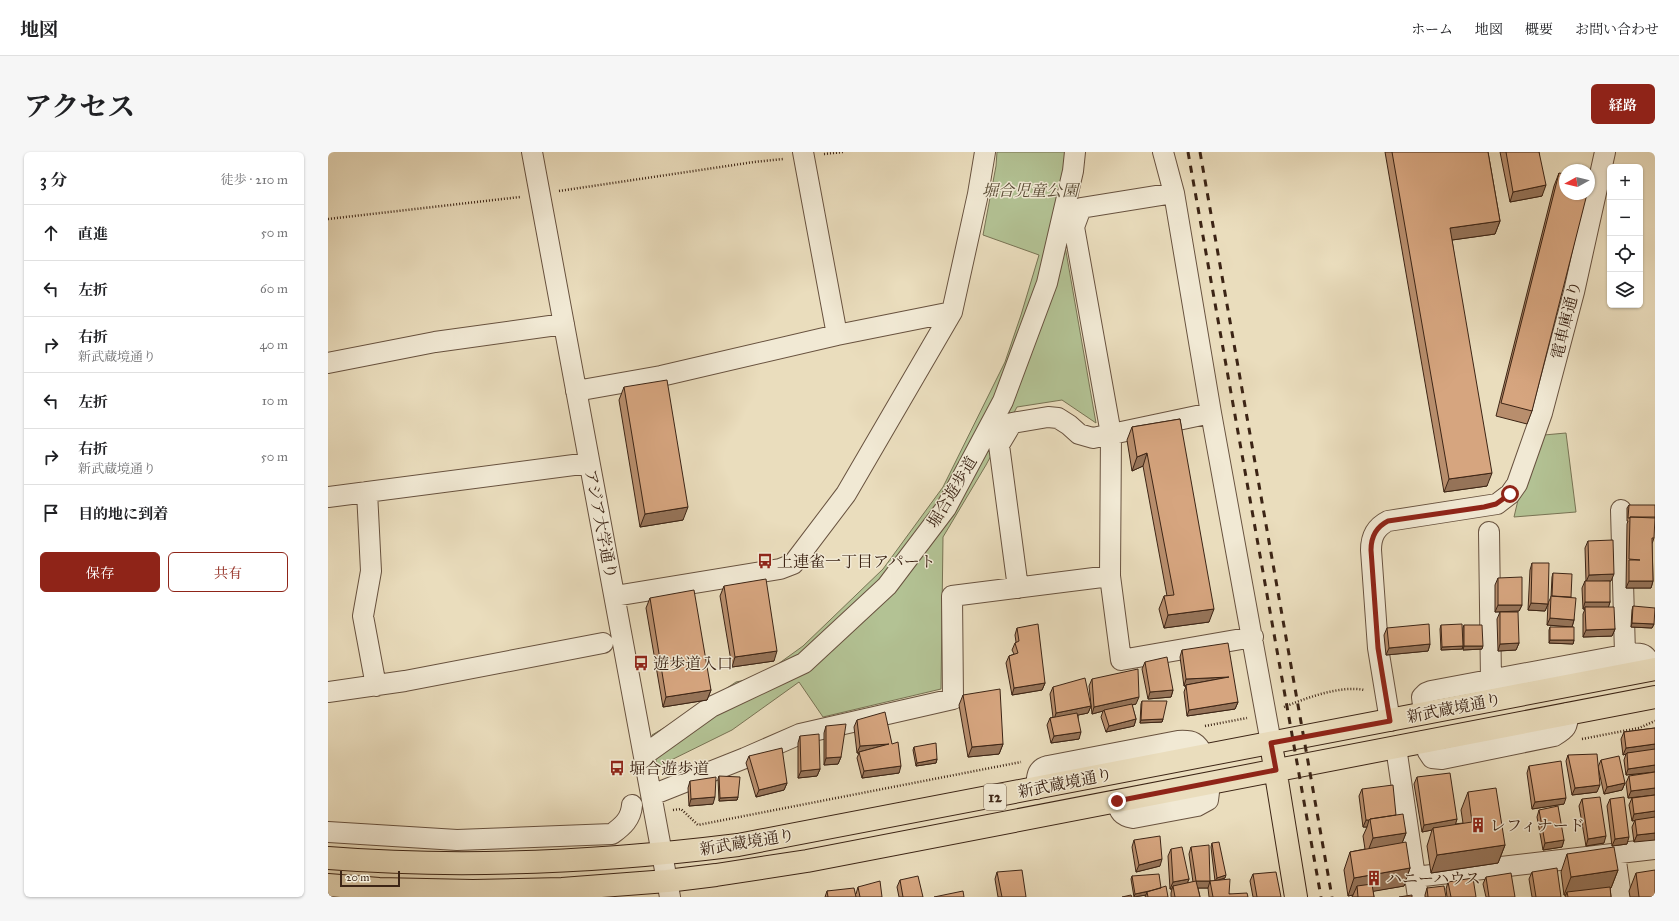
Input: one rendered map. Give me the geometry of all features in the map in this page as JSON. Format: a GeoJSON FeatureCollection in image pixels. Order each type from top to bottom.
{"type":"FeatureCollection","features":[{"type":"Feature","properties":{"kind":"main road","name":"新武蔵境通り"},"geometry":{"type":"LineString","coordinates":[[328,858],[390,862],[480,864],[568,861],[662,855],[767,840],[1654,669]]}},
{"type":"Feature","properties":{"kind":"main road","name":"新武蔵境通り"},"geometry":{"type":"LineString","coordinates":[[328,885],[382,893],[473,891],[589,892],[668,889],[716,875],[807,861],[1655,697]]}},
{"type":"Feature","properties":{"kind":"main road"},"geometry":{"type":"LineString","coordinates":[[1271,743],[1296,897]]}},
{"type":"Feature","properties":{"kind":"street","name":"アジア大学通り"},"geometry":{"type":"LineString","coordinates":[[532,152],[532,195],[564,324],[668,889]]}},
{"type":"Feature","properties":{"kind":"street"},"geometry":{"type":"LineString","coordinates":[[615,596],[780,569],[793,564],[846,494],[952,312],[978,194],[985,152]]}},
{"type":"Feature","properties":{"kind":"street","name":"堀合遊歩道"},"geometry":{"type":"LineString","coordinates":[[644,755],[711,707],[804,663],[887,586],[946,508],[1003,401],[1047,283],[1073,171],[1075,152]]}},
{"type":"Feature","properties":{"kind":"street"},"geometry":{"type":"LineString","coordinates":[[1163,152],[1174,193],[1211,413],[1253,637],[1271,743]]}},
{"type":"Feature","properties":{"kind":"street","name":"電車庫通り"},"geometry":{"type":"LineString","coordinates":[[1390,721],[1378,648],[1375,614],[1371,550],[1371,542],[1374,533],[1380,525],[1388,521],[1496,504],[1510,494],[1516,484],[1542,413],[1574,292],[1605,152]]}},
{"type":"Feature","properties":{"kind":"street"},"geometry":{"type":"LineString","coordinates":[[803,154],[837,335]]}},
{"type":"Feature","properties":{"kind":"street"},"geometry":{"type":"LineString","coordinates":[[1174,193],[1081,208],[1074,227],[1111,434],[1110,576],[1120,660],[1253,637]]}},
{"type":"Feature","properties":{"kind":"street"},"geometry":{"type":"LineString","coordinates":[[576,391],[661,376],[837,335],[952,312]]}},
{"type":"Feature","properties":{"kind":"street"},"geometry":{"type":"LineString","coordinates":[[328,363],[435,342],[564,324]]}},
{"type":"Feature","properties":{"kind":"street"},"geometry":{"type":"LineString","coordinates":[[1018,588],[999,445],[1012,423],[1058,418],[1079,434],[1093,438],[1211,413]]}},
{"type":"Feature","properties":{"kind":"street"},"geometry":{"type":"LineString","coordinates":[[328,497],[589,463]]}},
{"type":"Feature","properties":{"kind":"street"},"geometry":{"type":"LineString","coordinates":[[367,492],[372,571],[363,616],[376,686]]}},
{"type":"Feature","properties":{"kind":"street"},"geometry":{"type":"LineString","coordinates":[[1620,510],[1625,654]]}},
{"type":"Feature","properties":{"kind":"street"},"geometry":{"type":"LineString","coordinates":[[1489,532],[1491,680]]}},
{"type":"Feature","properties":{"kind":"street"},"geometry":{"type":"LineString","coordinates":[[653,804],[745,758],[800,734],[953,699],[952,596],[1110,576]]}},
{"type":"Feature","properties":{"kind":"street"},"geometry":{"type":"LineString","coordinates":[[328,692],[376,686],[603,642]]}},
{"type":"Feature","properties":{"kind":"street"},"geometry":{"type":"LineString","coordinates":[[1424,714],[1422,697],[1426,693],[1491,680],[1625,654],[1639,653],[1644,654],[1654,669]]}},
{"type":"Feature","properties":{"kind":"street"},"geometry":{"type":"LineString","coordinates":[[1396,746],[1418,897]]}},
{"type":"Feature","properties":{"kind":"street"},"geometry":{"type":"LineString","coordinates":[[328,832],[457,840],[612,834],[624,825],[632,813],[632,805]]}},
{"type":"Feature","properties":{"kind":"street"},"geometry":{"type":"LineString","coordinates":[[1415,877],[1655,849]]}},
{"type":"Feature","properties":{"kind":"street"},"geometry":{"type":"LineString","coordinates":[[1615,854],[1621,897]]}},
{"type":"Feature","properties":{"kind":"path"},"geometry":{"type":"LineString","coordinates":[[328,219],[532,195],[803,154],[843,152]]}},
{"type":"Feature","properties":{"kind":"path"},"geometry":{"type":"LineString","coordinates":[[1204,727],[1266,715],[1309,697],[1355,688],[1369,692]]}},
{"type":"Feature","properties":{"kind":"path"},"geometry":{"type":"LineString","coordinates":[[653,804],[681,809],[698,825],[1025,761]]}},
{"type":"Feature","properties":{"kind":"green space","name":"堀合児童公園"},"geometry":{"type":"Polygon","coordinates":[[[997,152],[1075,152],[1061,223],[1096,423],[1062,400],[1017,407],[986,465],[943,537],[941,689],[823,717],[799,682],[732,730],[657,767],[652,735],[694,710],[736,682],[760,677],[803,646],[883,569],[943,487],[1005,362],[1039,255],[983,235],[996,166],[997,152]]]}},
{"type":"Feature","properties":{"kind":"green space"},"geometry":{"type":"Polygon","coordinates":[[[1566,433],[1576,512],[1514,517],[1533,436],[1566,433]]]}},
{"type":"Feature","properties":{"kind":"building"},"geometry":{"type":"Polygon","coordinates":[[[1392,152],[1488,152],[1500,221],[1450,228],[1492,473],[1449,479],[1392,152]]]}},
{"type":"Feature","properties":{"kind":"building"},"geometry":{"type":"Polygon","coordinates":[[[1506,152],[1539,152],[1546,185],[1513,192],[1506,152]]]}},
{"type":"Feature","properties":{"kind":"building"},"geometry":{"type":"Polygon","coordinates":[[[1559,173],[1559,200],[1585,200],[1532,411],[1501,403],[1559,173]]]}},
{"type":"Feature","properties":{"kind":"building"},"geometry":{"type":"Polygon","coordinates":[[[667,380],[688,507],[645,514],[624,387],[667,380]]]}},
{"type":"Feature","properties":{"kind":"building"},"geometry":{"type":"Polygon","coordinates":[[[1180,419],[1214,609],[1168,615],[1164,596],[1174,595],[1147,453],[1137,457],[1132,427],[1180,419]]]}},
{"type":"Feature","properties":{"kind":"building"},"geometry":{"type":"Polygon","coordinates":[[[1629,505],[1655,505],[1655,518],[1628,518],[1629,505]]]}},
{"type":"Feature","properties":{"kind":"building"},"geometry":{"type":"Polygon","coordinates":[[[1630,517],[1655,517],[1654,538],[1652,538],[1653,581],[1629,581],[1629,560],[1640,560],[1629,559],[1630,517]]]}},
{"type":"Feature","properties":{"kind":"building"},"geometry":{"type":"Polygon","coordinates":[[[1613,540],[1614,574],[1589,575],[1588,541],[1613,540]]]}},
{"type":"Feature","properties":{"kind":"building"},"geometry":{"type":"Polygon","coordinates":[[[1532,563],[1549,563],[1548,604],[1531,603],[1532,563]]]}},
{"type":"Feature","properties":{"kind":"building"},"geometry":{"type":"Polygon","coordinates":[[[1553,573],[1572,574],[1571,597],[1552,596],[1553,573]]]}},
{"type":"Feature","properties":{"kind":"building"},"geometry":{"type":"Polygon","coordinates":[[[1522,577],[1522,605],[1498,605],[1498,578],[1522,577]]]}},
{"type":"Feature","properties":{"kind":"building"},"geometry":{"type":"Polygon","coordinates":[[[766,579],[777,651],[735,657],[724,586],[766,579]]]}},
{"type":"Feature","properties":{"kind":"building"},"geometry":{"type":"Polygon","coordinates":[[[1585,581],[1610,581],[1610,602],[1585,602],[1585,581]]]}},
{"type":"Feature","properties":{"kind":"building"},"geometry":{"type":"Polygon","coordinates":[[[694,590],[711,690],[666,697],[650,598],[694,590]]]}},
{"type":"Feature","properties":{"kind":"building"},"geometry":{"type":"Polygon","coordinates":[[[1551,596],[1576,598],[1574,620],[1550,618],[1551,596]]]}},
{"type":"Feature","properties":{"kind":"building"},"geometry":{"type":"Polygon","coordinates":[[[1633,606],[1655,608],[1654,624],[1632,623],[1633,606]]]}},
{"type":"Feature","properties":{"kind":"building"},"geometry":{"type":"Polygon","coordinates":[[[1585,607],[1614,607],[1615,629],[1586,630],[1585,607]]]}},
{"type":"Feature","properties":{"kind":"building"},"geometry":{"type":"Polygon","coordinates":[[[1500,612],[1518,612],[1519,643],[1500,644],[1500,612]]]}},
{"type":"Feature","properties":{"kind":"building"},"geometry":{"type":"Polygon","coordinates":[[[1038,624],[1045,683],[1014,688],[1009,656],[1018,653],[1015,643],[1019,641],[1017,628],[1038,624]]]}},
{"type":"Feature","properties":{"kind":"building"},"geometry":{"type":"Polygon","coordinates":[[[1429,624],[1430,644],[1389,648],[1387,628],[1429,624]]]}},
{"type":"Feature","properties":{"kind":"building"},"geometry":{"type":"Polygon","coordinates":[[[1462,624],[1463,646],[1442,647],[1441,625],[1462,624]]]}},
{"type":"Feature","properties":{"kind":"building"},"geometry":{"type":"Polygon","coordinates":[[[1464,625],[1482,625],[1483,646],[1464,646],[1464,625]]]}},
{"type":"Feature","properties":{"kind":"building"},"geometry":{"type":"Polygon","coordinates":[[[1550,627],[1574,627],[1574,640],[1550,640],[1550,627]]]}},
{"type":"Feature","properties":{"kind":"building"},"geometry":{"type":"Polygon","coordinates":[[[1228,643],[1238,702],[1189,710],[1186,685],[1229,677],[1186,679],[1182,650],[1228,643]]]}},
{"type":"Feature","properties":{"kind":"building"},"geometry":{"type":"Polygon","coordinates":[[[1167,657],[1173,690],[1150,692],[1145,662],[1167,657]]]}},
{"type":"Feature","properties":{"kind":"building"},"geometry":{"type":"Polygon","coordinates":[[[1138,669],[1139,697],[1094,707],[1092,679],[1138,669]]]}},
{"type":"Feature","properties":{"kind":"building"},"geometry":{"type":"Polygon","coordinates":[[[1085,678],[1091,706],[1056,713],[1053,687],[1085,678]]]}},
{"type":"Feature","properties":{"kind":"building"},"geometry":{"type":"Polygon","coordinates":[[[1000,689],[1003,744],[972,747],[963,695],[1000,689]]]}},
{"type":"Feature","properties":{"kind":"building"},"geometry":{"type":"Polygon","coordinates":[[[1142,701],[1167,701],[1163,719],[1141,720],[1142,701]]]}},
{"type":"Feature","properties":{"kind":"building"},"geometry":{"type":"Polygon","coordinates":[[[1132,704],[1136,719],[1109,726],[1104,710],[1132,704]]]}},
{"type":"Feature","properties":{"kind":"building"},"geometry":{"type":"Polygon","coordinates":[[[885,712],[892,744],[898,742],[901,766],[864,771],[859,752],[889,744],[860,746],[857,720],[885,712]]]}},
{"type":"Feature","properties":{"kind":"building"},"geometry":{"type":"Polygon","coordinates":[[[1077,713],[1081,732],[1054,736],[1050,718],[1077,713]]]}},
{"type":"Feature","properties":{"kind":"building"},"geometry":{"type":"Polygon","coordinates":[[[846,724],[841,757],[826,758],[826,726],[846,724]]]}},
{"type":"Feature","properties":{"kind":"building"},"geometry":{"type":"Polygon","coordinates":[[[1655,728],[1655,744],[1626,748],[1624,732],[1655,728]]]}},
{"type":"Feature","properties":{"kind":"building"},"geometry":{"type":"Polygon","coordinates":[[[819,734],[820,769],[801,771],[800,736],[819,734]]]}},
{"type":"Feature","properties":{"kind":"building"},"geometry":{"type":"Polygon","coordinates":[[[936,743],[937,759],[917,763],[914,747],[936,743]]]}},
{"type":"Feature","properties":{"kind":"building"},"geometry":{"type":"Polygon","coordinates":[[[782,748],[787,783],[759,790],[749,756],[782,748]]]}},
{"type":"Feature","properties":{"kind":"building"},"geometry":{"type":"Polygon","coordinates":[[[1655,749],[1655,765],[1628,769],[1627,753],[1655,749]]]}},
{"type":"Feature","properties":{"kind":"building"},"geometry":{"type":"Polygon","coordinates":[[[1597,754],[1600,785],[1575,788],[1568,755],[1597,754]]]}},
{"type":"Feature","properties":{"kind":"building"},"geometry":{"type":"Polygon","coordinates":[[[1619,756],[1625,783],[1607,787],[1601,760],[1619,756]]]}},
{"type":"Feature","properties":{"kind":"building"},"geometry":{"type":"Polygon","coordinates":[[[1561,761],[1566,798],[1535,802],[1529,766],[1561,761]]]}},
{"type":"Feature","properties":{"kind":"building"},"geometry":{"type":"Polygon","coordinates":[[[1655,772],[1655,788],[1631,791],[1629,776],[1655,772]]]}},
{"type":"Feature","properties":{"kind":"building"},"geometry":{"type":"Polygon","coordinates":[[[1450,773],[1457,819],[1424,825],[1417,777],[1450,773]]]}},
{"type":"Feature","properties":{"kind":"building"},"geometry":{"type":"Polygon","coordinates":[[[719,776],[740,777],[738,797],[720,798],[719,776]]]}},
{"type":"Feature","properties":{"kind":"building"},"geometry":{"type":"Polygon","coordinates":[[[716,777],[715,797],[691,799],[690,781],[716,777]]]}},
{"type":"Feature","properties":{"kind":"building"},"geometry":{"type":"Polygon","coordinates":[[[1393,785],[1396,815],[1366,820],[1362,789],[1393,785]]]}},
{"type":"Feature","properties":{"kind":"building"},"geometry":{"type":"Polygon","coordinates":[[[1496,788],[1505,845],[1437,855],[1433,828],[1472,822],[1468,792],[1496,788]]]}},
{"type":"Feature","properties":{"kind":"building"},"geometry":{"type":"Polygon","coordinates":[[[1655,795],[1655,811],[1634,814],[1632,798],[1655,795]]]}},
{"type":"Feature","properties":{"kind":"building"},"geometry":{"type":"Polygon","coordinates":[[[1600,797],[1606,836],[1588,839],[1582,799],[1600,797]]]}},
{"type":"Feature","properties":{"kind":"building"},"geometry":{"type":"Polygon","coordinates":[[[1624,797],[1629,837],[1615,839],[1610,799],[1624,797]]]}},
{"type":"Feature","properties":{"kind":"building"},"geometry":{"type":"Polygon","coordinates":[[[1558,806],[1564,840],[1545,843],[1539,810],[1558,806]]]}},
{"type":"Feature","properties":{"kind":"building"},"geometry":{"type":"Polygon","coordinates":[[[1403,814],[1406,833],[1373,838],[1370,819],[1403,814]]]}},
{"type":"Feature","properties":{"kind":"building"},"geometry":{"type":"Polygon","coordinates":[[[1655,817],[1655,833],[1637,835],[1635,820],[1655,817]]]}},
{"type":"Feature","properties":{"kind":"building"},"geometry":{"type":"Polygon","coordinates":[[[1160,836],[1162,859],[1139,865],[1134,840],[1160,836]]]}},
{"type":"Feature","properties":{"kind":"building"},"geometry":{"type":"Polygon","coordinates":[[[1219,842],[1226,875],[1217,878],[1212,843],[1219,842]]]}},
{"type":"Feature","properties":{"kind":"building"},"geometry":{"type":"Polygon","coordinates":[[[1406,842],[1410,868],[1354,878],[1350,852],[1406,842]]]}},
{"type":"Feature","properties":{"kind":"building"},"geometry":{"type":"Polygon","coordinates":[[[1209,845],[1210,881],[1196,881],[1191,847],[1209,845]]]}},
{"type":"Feature","properties":{"kind":"building"},"geometry":{"type":"Polygon","coordinates":[[[1182,847],[1189,879],[1173,882],[1171,849],[1182,847]]]}},
{"type":"Feature","properties":{"kind":"building"},"geometry":{"type":"Polygon","coordinates":[[[1614,847],[1618,870],[1571,877],[1567,854],[1614,847]]]}},
{"type":"Feature","properties":{"kind":"building"},"geometry":{"type":"Polygon","coordinates":[[[1557,868],[1561,897],[1536,897],[1532,872],[1557,868]]]}},
{"type":"Feature","properties":{"kind":"building"},"geometry":{"type":"Polygon","coordinates":[[[1022,870],[1026,897],[1002,897],[997,872],[1022,870]]]}},
{"type":"Feature","properties":{"kind":"building"},"geometry":{"type":"Polygon","coordinates":[[[1655,870],[1655,897],[1639,897],[1636,873],[1655,870]]]}},
{"type":"Feature","properties":{"kind":"building"},"geometry":{"type":"Polygon","coordinates":[[[1276,872],[1281,897],[1257,897],[1253,874],[1276,872]]]}},
{"type":"Feature","properties":{"kind":"building"},"geometry":{"type":"Polygon","coordinates":[[[1511,873],[1515,897],[1489,897],[1486,877],[1511,873]]]}},
{"type":"Feature","properties":{"kind":"building"},"geometry":{"type":"Polygon","coordinates":[[[1159,874],[1161,888],[1135,894],[1132,876],[1159,874]]]}},
{"type":"Feature","properties":{"kind":"building"},"geometry":{"type":"Polygon","coordinates":[[[918,876],[923,897],[903,897],[900,880],[918,876]]]}},
{"type":"Feature","properties":{"kind":"building"},"geometry":{"type":"Polygon","coordinates":[[[1473,878],[1476,897],[1451,897],[1448,882],[1473,878]]]}},
{"type":"Feature","properties":{"kind":"building"},"geometry":{"type":"Polygon","coordinates":[[[1230,879],[1229,894],[1247,893],[1248,897],[1213,897],[1210,881],[1230,879]]]}},
{"type":"Feature","properties":{"kind":"building"},"geometry":{"type":"Polygon","coordinates":[[[880,881],[882,897],[860,897],[858,887],[880,881]]]}},
{"type":"Feature","properties":{"kind":"building"},"geometry":{"type":"Polygon","coordinates":[[[1196,881],[1200,897],[1175,897],[1173,886],[1196,881]]]}},
{"type":"Feature","properties":{"kind":"building"},"geometry":{"type":"Polygon","coordinates":[[[1372,884],[1374,897],[1358,897],[1357,886],[1372,884]]]}},
{"type":"Feature","properties":{"kind":"building"},"geometry":{"type":"Polygon","coordinates":[[[1166,886],[1168,897],[1148,897],[1147,892],[1166,886]]]}},
{"type":"Feature","properties":{"kind":"building"},"geometry":{"type":"Polygon","coordinates":[[[1444,886],[1446,897],[1428,897],[1427,888],[1444,886]]]}},
{"type":"Feature","properties":{"kind":"building"},"geometry":{"type":"Polygon","coordinates":[[[1610,887],[1611,897],[1568,897],[1567,892],[1610,887]]]}},
{"type":"Feature","properties":{"kind":"building"},"geometry":{"type":"Polygon","coordinates":[[[854,888],[856,897],[828,897],[827,891],[854,888]]]}},
{"type":"Feature","properties":{"kind":"building"},"geometry":{"type":"Polygon","coordinates":[[[963,891],[964,897],[934,897],[963,891]]]}},
{"type":"Feature","properties":{"kind":"building"},"geometry":{"type":"Polygon","coordinates":[[[1412,895],[1412,897],[1399,897],[1412,895]]]}},
{"type":"Feature","properties":{"kind":"railway"},"geometry":{"type":"LineString","coordinates":[[1188,152],[1321,897]]}},
{"type":"Feature","properties":{"kind":"railway"},"geometry":{"type":"LineString","coordinates":[[1200,152],[1332,897]]}},
{"type":"Feature","properties":{"kind":"place","name":"上連雀一丁目アパート"},"geometry":{"type":"Point","coordinates":[765,561]}},
{"type":"Feature","properties":{"kind":"place","name":"遊歩道入口"},"geometry":{"type":"Point","coordinates":[641,663]}},
{"type":"Feature","properties":{"kind":"place","name":"堀合遊歩道"},"geometry":{"type":"Point","coordinates":[617,768]}},
{"type":"Feature","properties":{"kind":"place","name":"レフィナード"},"geometry":{"type":"Point","coordinates":[1478,825]}},
{"type":"Feature","properties":{"kind":"place","name":"ハニーハウス"},"geometry":{"type":"Point","coordinates":[1374,878]}},
{"type":"Feature","properties":{"kind":"route"},"geometry":{"type":"LineString","coordinates":[[1117,801],[1276,770],[1271,743],[1390,721],[1378,648],[1375,614],[1371,550],[1371,542],[1374,533],[1380,525],[1388,521],[1484,507],[1496,504],[1510,494]]}}]}
